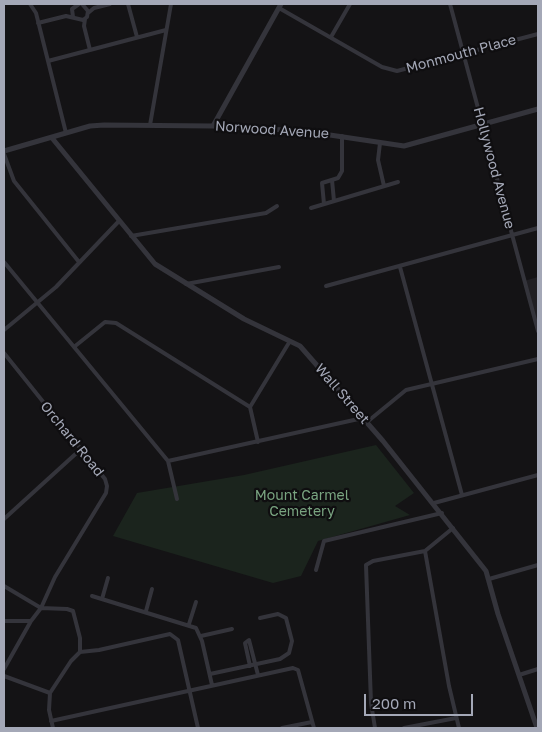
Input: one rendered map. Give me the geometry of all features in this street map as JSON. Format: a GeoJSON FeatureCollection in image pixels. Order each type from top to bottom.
{"type":"FeatureCollection","features":[{"type":"Feature","properties":{"kind":"street"},"geometry":{"type":"LineString","coordinates":[[30,4],[38,23],[66,133]]}},
{"type":"Feature","properties":{"kind":"street"},"geometry":{"type":"LineString","coordinates":[[66,16],[78,4],[94,8],[110,4]]}},
{"type":"Feature","properties":{"kind":"street"},"geometry":{"type":"LineString","coordinates":[[128,4],[137,37]]}},
{"type":"Feature","properties":{"kind":"street"},"geometry":{"type":"LineString","coordinates":[[150,125],[171,4]]}},
{"type":"Feature","properties":{"kind":"street"},"geometry":{"type":"LineString","coordinates":[[331,37],[350,4]]}},
{"type":"Feature","properties":{"kind":"street","name":"Hollywood Avenue"},"geometry":{"type":"LineString","coordinates":[[450,4],[538,331]]}},
{"type":"Feature","properties":{"kind":"street"},"geometry":{"type":"LineString","coordinates":[[213,126],[280,6]]}},
{"type":"Feature","properties":{"kind":"street","name":"Monmouth Place"},"geometry":{"type":"LineString","coordinates":[[280,6],[382,67],[397,71],[538,34]]}},
{"type":"Feature","properties":{"kind":"street"},"geometry":{"type":"LineString","coordinates":[[87,7],[88,13]]}},
{"type":"Feature","properties":{"kind":"street"},"geometry":{"type":"LineString","coordinates":[[90,50],[84,26],[88,13],[94,8]]}},
{"type":"Feature","properties":{"kind":"street"},"geometry":{"type":"LineString","coordinates":[[72,10],[74,17]]}},
{"type":"Feature","properties":{"kind":"street"},"geometry":{"type":"LineString","coordinates":[[38,23],[66,16],[74,17],[84,26]]}},
{"type":"Feature","properties":{"kind":"street"},"geometry":{"type":"LineString","coordinates":[[79,20],[85,19]]}},
{"type":"Feature","properties":{"kind":"street"},"geometry":{"type":"LineString","coordinates":[[48,61],[166,30]]}},
{"type":"Feature","properties":{"kind":"street","name":"Norwood Avenue"},"geometry":{"type":"LineString","coordinates":[[4,152],[66,133],[100,125],[213,126],[303,131],[404,146],[538,109]]}},
{"type":"Feature","properties":{"kind":"street"},"geometry":{"type":"LineString","coordinates":[[324,204],[322,183],[340,177],[342,171],[342,136]]}},
{"type":"Feature","properties":{"kind":"street","name":"Wall Street"},"geometry":{"type":"LineString","coordinates":[[52,138],[155,264],[244,319],[300,346],[434,503],[485,569],[500,621],[537,728]]}},
{"type":"Feature","properties":{"kind":"street"},"geometry":{"type":"LineString","coordinates":[[380,143],[378,160],[384,186]]}},
{"type":"Feature","properties":{"kind":"street"},"geometry":{"type":"LineString","coordinates":[[4,152],[14,181],[79,262]]}},
{"type":"Feature","properties":{"kind":"street"},"geometry":{"type":"LineString","coordinates":[[332,180],[334,201]]}},
{"type":"Feature","properties":{"kind":"street"},"geometry":{"type":"LineString","coordinates":[[311,208],[398,182]]}},
{"type":"Feature","properties":{"kind":"street"},"geometry":{"type":"LineString","coordinates":[[132,236],[266,213],[277,206]]}},
{"type":"Feature","properties":{"kind":"street"},"geometry":{"type":"LineString","coordinates":[[4,330],[37,303],[119,221]]}},
{"type":"Feature","properties":{"kind":"street"},"geometry":{"type":"LineString","coordinates":[[326,286],[538,228]]}},
{"type":"Feature","properties":{"kind":"street"},"geometry":{"type":"LineString","coordinates":[[4,262],[168,461],[177,499]]}},
{"type":"Feature","properties":{"kind":"street"},"geometry":{"type":"LineString","coordinates":[[400,267],[462,495]]}},
{"type":"Feature","properties":{"kind":"street"},"geometry":{"type":"LineString","coordinates":[[186,284],[279,268]]}},
{"type":"Feature","properties":{"kind":"street"},"geometry":{"type":"LineString","coordinates":[[74,347],[105,322],[114,322],[250,407]]}},
{"type":"Feature","properties":{"kind":"street"},"geometry":{"type":"LineString","coordinates":[[258,442],[250,407],[290,341]]}},
{"type":"Feature","properties":{"kind":"street","name":"Orchard Road"},"geometry":{"type":"LineString","coordinates":[[4,353],[105,480],[107,490],[55,577],[41,608],[31,620],[4,669]]}},
{"type":"Feature","properties":{"kind":"street"},"geometry":{"type":"LineString","coordinates":[[168,461],[365,420],[402,392],[538,359]]}},
{"type":"Feature","properties":{"kind":"street"},"geometry":{"type":"LineString","coordinates":[[4,519],[81,449]]}},
{"type":"Feature","properties":{"kind":"street"},"geometry":{"type":"LineString","coordinates":[[434,503],[538,475]]}},
{"type":"Feature","properties":{"kind":"street"},"geometry":{"type":"LineString","coordinates":[[316,570],[324,541],[442,513]]}},
{"type":"Feature","properties":{"kind":"street"},"geometry":{"type":"LineString","coordinates":[[375,728],[371,703],[366,565],[373,561],[425,551],[453,528]]}},
{"type":"Feature","properties":{"kind":"street"},"geometry":{"type":"LineString","coordinates":[[425,551],[459,728]]}},
{"type":"Feature","properties":{"kind":"street"},"geometry":{"type":"LineString","coordinates":[[489,579],[538,565]]}},
{"type":"Feature","properties":{"kind":"street"},"geometry":{"type":"LineString","coordinates":[[102,599],[108,578]]}},
{"type":"Feature","properties":{"kind":"street"},"geometry":{"type":"LineString","coordinates":[[4,586],[41,608],[68,609],[73,612],[80,638],[80,652]]}},
{"type":"Feature","properties":{"kind":"street"},"geometry":{"type":"LineString","coordinates":[[146,611],[152,589]]}},
{"type":"Feature","properties":{"kind":"street"},"geometry":{"type":"LineString","coordinates":[[92,596],[189,624],[196,628],[201,636],[212,685]]}},
{"type":"Feature","properties":{"kind":"street"},"geometry":{"type":"LineString","coordinates":[[189,624],[196,602]]}},
{"type":"Feature","properties":{"kind":"street"},"geometry":{"type":"LineString","coordinates":[[210,674],[283,658],[289,653],[292,644],[288,624],[283,616],[276,614],[260,618]]}},
{"type":"Feature","properties":{"kind":"street"},"geometry":{"type":"LineString","coordinates":[[4,621],[31,620]]}},
{"type":"Feature","properties":{"kind":"street"},"geometry":{"type":"LineString","coordinates":[[201,636],[232,629]]}},
{"type":"Feature","properties":{"kind":"street"},"geometry":{"type":"LineString","coordinates":[[53,728],[50,693],[71,661],[80,652],[174,635],[178,640],[198,728]]}},
{"type":"Feature","properties":{"kind":"street"},"geometry":{"type":"LineString","coordinates":[[250,666],[245,643],[249,640],[258,675]]}},
{"type":"Feature","properties":{"kind":"street"},"geometry":{"type":"LineString","coordinates":[[51,721],[296,668],[314,728]]}},
{"type":"Feature","properties":{"kind":"street"},"geometry":{"type":"LineString","coordinates":[[519,675],[538,669]]}},
{"type":"Feature","properties":{"kind":"street"},"geometry":{"type":"LineString","coordinates":[[4,676],[50,693]]}},
{"type":"Feature","properties":{"kind":"street"},"geometry":{"type":"LineString","coordinates":[[404,728],[456,718]]}},
{"type":"Feature","properties":{"kind":"street"},"geometry":{"type":"LineString","coordinates":[[282,728],[312,722]]}},
{"type":"Feature","properties":{"kind":"shaded area"},"geometry":{"type":"Polygon","coordinates":[[[538,277],[538,331],[524,281],[538,277]]]}},
{"type":"Feature","properties":{"kind":"green space","name":"Mount Carmel Cemetery"},"geometry":{"type":"Polygon","coordinates":[[[376,445],[414,493],[395,506],[410,515],[318,541],[301,576],[273,583],[113,536],[137,493],[244,475],[376,445]]]}}]}
